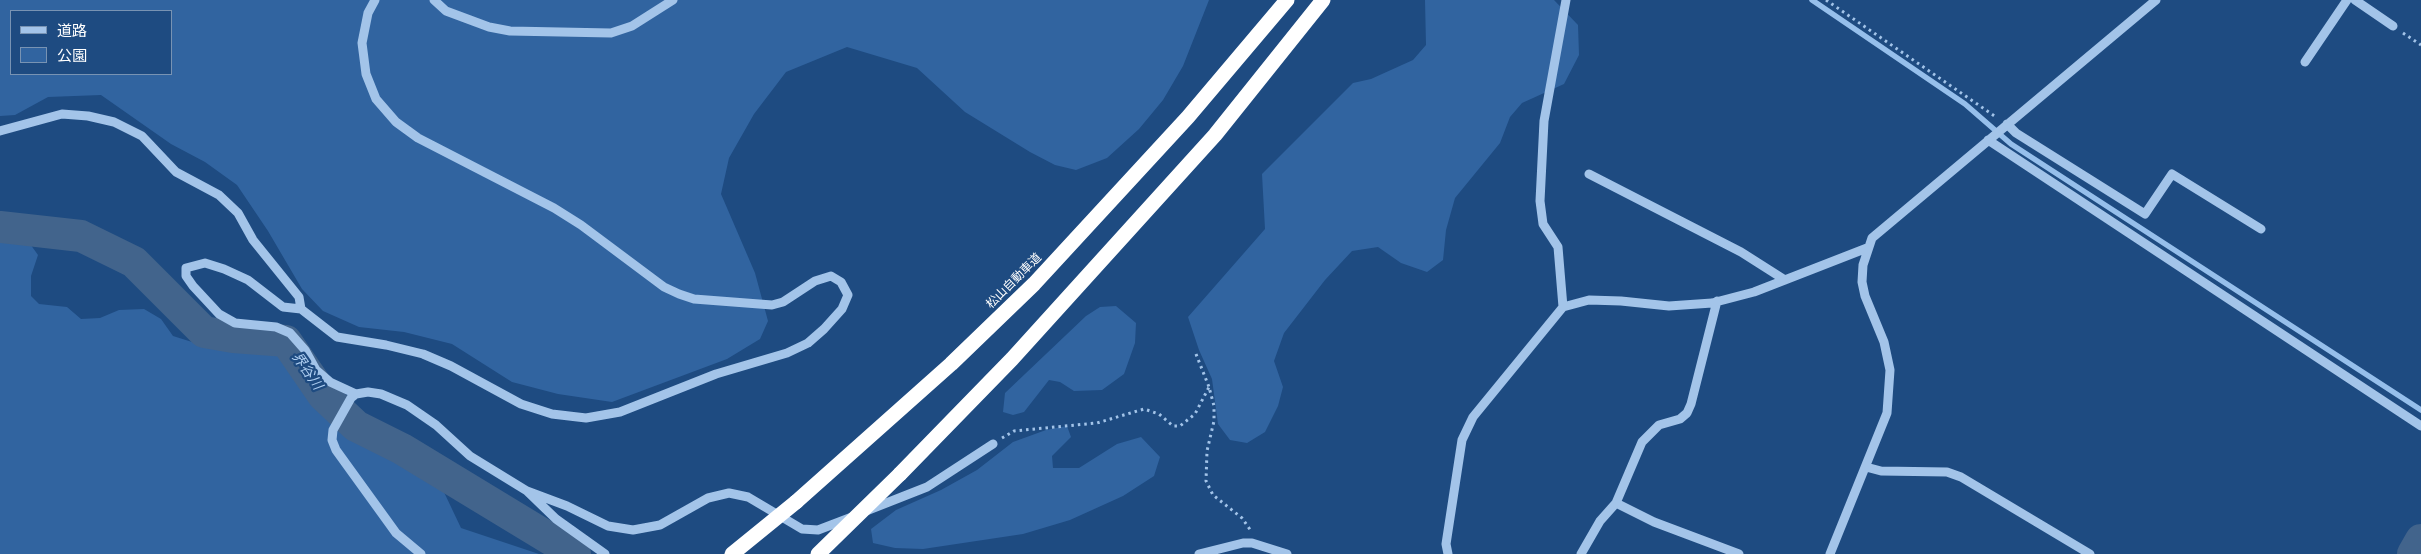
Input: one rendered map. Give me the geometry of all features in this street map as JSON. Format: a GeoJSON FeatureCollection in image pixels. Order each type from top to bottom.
{"type":"FeatureCollection","features":[{"type":"Feature","properties":{"kind":"highway","name":"松山自動車道"},"geometry":{"type":"LineString","coordinates":[[732,554],[796,502],[951,364],[1034,284],[1188,117],[1287,0]]}},
{"type":"Feature","properties":{"kind":"highway"},"geometry":{"type":"LineString","coordinates":[[818,554],[900,474],[1012,359],[1215,135],[1323,0]]}},
{"type":"Feature","properties":{"kind":"street"},"geometry":{"type":"LineString","coordinates":[[354,396],[330,382],[316,370],[305,350],[290,333],[276,327],[235,323],[219,314],[193,286],[186,276],[186,268],[206,263],[224,269],[248,280],[283,307],[301,309],[337,337],[386,344],[423,354],[451,366],[521,404],[552,414],[586,418],[620,412],[716,374],[760,362],[808,343],[842,309],[848,295],[840,282],[831,276],[816,281],[783,302],[772,305],[694,299],[679,294],[664,287],[581,225],[554,208],[418,138],[396,122],[376,99],[366,74],[362,43],[368,14],[375,0]]}},
{"type":"Feature","properties":{"kind":"street"},"geometry":{"type":"LineString","coordinates":[[434,0],[446,11],[489,27],[510,31],[602,33],[623,30],[673,0]]}},
{"type":"Feature","properties":{"kind":"street"},"geometry":{"type":"LineString","coordinates":[[1563,307],[1558,248],[1543,224],[1540,201],[1544,121],[1566,0]]}},
{"type":"Feature","properties":{"kind":"street"},"geometry":{"type":"LineString","coordinates":[[1830,554],[1887,413],[1890,392],[1890,370],[1884,342],[1865,296],[1862,282],[1863,265],[1867,248],[1872,238],[1882,227],[2156,0]]}},
{"type":"Feature","properties":{"kind":"street"},"geometry":{"type":"LineString","coordinates":[[2305,62],[2347,0]]}},
{"type":"Feature","properties":{"kind":"street"},"geometry":{"type":"LineString","coordinates":[[2360,1],[2393,26]]}},
{"type":"Feature","properties":{"kind":"street"},"geometry":{"type":"LineString","coordinates":[[0,131],[62,114],[88,116],[114,122],[142,136],[176,172],[219,195],[238,213],[253,240],[299,296],[301,309]]}},
{"type":"Feature","properties":{"kind":"street"},"geometry":{"type":"LineString","coordinates":[[2005,126],[2145,214],[2172,174],[2261,229]]}},
{"type":"Feature","properties":{"kind":"street"},"geometry":{"type":"LineString","coordinates":[[1990,138],[2421,426]]}},
{"type":"Feature","properties":{"kind":"street"},"geometry":{"type":"LineString","coordinates":[[1589,174],[1741,252],[1785,280]]}},
{"type":"Feature","properties":{"kind":"street"},"geometry":{"type":"LineString","coordinates":[[1448,554],[1446,544],[1462,440],[1473,417],[1563,307],[1589,300],[1669,306],[1717,302],[1754,292],[1867,248]]}},
{"type":"Feature","properties":{"kind":"street"},"geometry":{"type":"LineString","coordinates":[[1581,554],[1600,521],[1616,503],[1642,442],[1659,425],[1680,418],[1687,413],[1691,404],[1717,302]]}},
{"type":"Feature","properties":{"kind":"street"},"geometry":{"type":"LineString","coordinates":[[421,554],[396,533],[336,450],[332,440],[333,430],[354,396],[368,392],[381,394],[407,405],[436,425],[470,456],[527,491],[567,506],[608,526],[633,530],[660,525],[708,498],[729,493],[748,497],[802,529],[818,530],[927,487],[993,444]]}},
{"type":"Feature","properties":{"kind":"street"},"geometry":{"type":"LineString","coordinates":[[1866,467],[1881,471],[1946,472],[1961,477],[2090,554]]}},
{"type":"Feature","properties":{"kind":"street"},"geometry":{"type":"LineString","coordinates":[[527,491],[556,519],[605,554]]}},
{"type":"Feature","properties":{"kind":"street"},"geometry":{"type":"LineString","coordinates":[[1616,503],[1654,522],[1739,554]]}},
{"type":"Feature","properties":{"kind":"street"},"geometry":{"type":"LineString","coordinates":[[1199,554],[1243,543],[1252,543],[1287,554]]}},
{"type":"Feature","properties":{"kind":"path"},"geometry":{"type":"LineString","coordinates":[[1826,0],[1964,93],[2005,126]]}},
{"type":"Feature","properties":{"kind":"path"},"geometry":{"type":"LineString","coordinates":[[2393,26],[2421,45]]}},
{"type":"Feature","properties":{"kind":"path"},"geometry":{"type":"LineString","coordinates":[[1196,354],[1214,406],[1214,421],[1207,451],[1206,481],[1213,495],[1242,518],[1250,529],[1252,543]]}},
{"type":"Feature","properties":{"kind":"path"},"geometry":{"type":"LineString","coordinates":[[993,444],[1014,431],[1097,424],[1144,409],[1159,414],[1173,426],[1180,426],[1195,414],[1209,387]]}},
{"type":"Feature","properties":{"kind":"green space"},"geometry":{"type":"Polygon","coordinates":[[[0,0],[1209,0],[1183,66],[1163,100],[1139,129],[1107,158],[1076,170],[1055,165],[1030,152],[965,112],[917,68],[847,47],[786,72],[754,114],[729,158],[721,194],[755,273],[768,321],[760,339],[727,359],[612,402],[558,394],[512,382],[452,344],[404,332],[359,327],[323,311],[302,289],[268,231],[237,185],[205,162],[171,144],[101,95],[48,97],[15,115],[0,116],[0,0]]]}},
{"type":"Feature","properties":{"kind":"green space"},"geometry":{"type":"Polygon","coordinates":[[[1425,0],[1554,0],[1578,25],[1579,55],[1564,84],[1522,103],[1510,117],[1500,143],[1455,198],[1446,230],[1443,260],[1427,272],[1401,263],[1378,247],[1352,251],[1325,280],[1284,333],[1274,361],[1283,387],[1278,406],[1265,432],[1247,443],[1230,440],[1218,424],[1212,379],[1199,350],[1188,317],[1265,229],[1262,174],[1353,83],[1371,79],[1413,60],[1426,45],[1425,0]]]}},
{"type":"Feature","properties":{"kind":"green space"},"geometry":{"type":"Polygon","coordinates":[[[0,237],[28,241],[38,255],[31,276],[31,296],[39,304],[67,307],[81,319],[100,318],[119,310],[144,309],[161,319],[173,336],[208,347],[246,347],[276,351],[379,423],[424,450],[461,528],[539,554],[0,554],[0,237]]]}},
{"type":"Feature","properties":{"kind":"green space"},"geometry":{"type":"Polygon","coordinates":[[[1116,306],[1136,323],[1135,343],[1124,374],[1102,390],[1074,391],[1060,382],[1049,380],[1024,412],[1013,415],[1003,412],[1005,393],[1086,316],[1100,307],[1116,306]]]}},
{"type":"Feature","properties":{"kind":"green space"},"geometry":{"type":"Polygon","coordinates":[[[1067,426],[1071,437],[1052,456],[1053,468],[1079,468],[1117,444],[1141,437],[1160,457],[1154,476],[1123,496],[1070,520],[1023,534],[923,549],[895,548],[873,543],[871,529],[896,510],[941,490],[977,470],[1013,442],[1046,430],[1067,426]]]}},
{"type":"Feature","properties":{"kind":"waterway"},"geometry":{"type":"LineString","coordinates":[[1812,0],[1965,104],[2011,144],[2421,410]]}},
{"type":"Feature","properties":{"kind":"waterway","name":"界谷川"},"geometry":{"type":"LineString","coordinates":[[0,227],[81,236],[134,262],[204,332],[233,337],[286,341],[323,395],[356,426],[402,449],[575,554]]}},
{"type":"Feature","properties":{"kind":"waterway","name":"界谷川"},"geometry":{"type":"LineString","coordinates":[[2413,554],[2421,540]]}}]}
